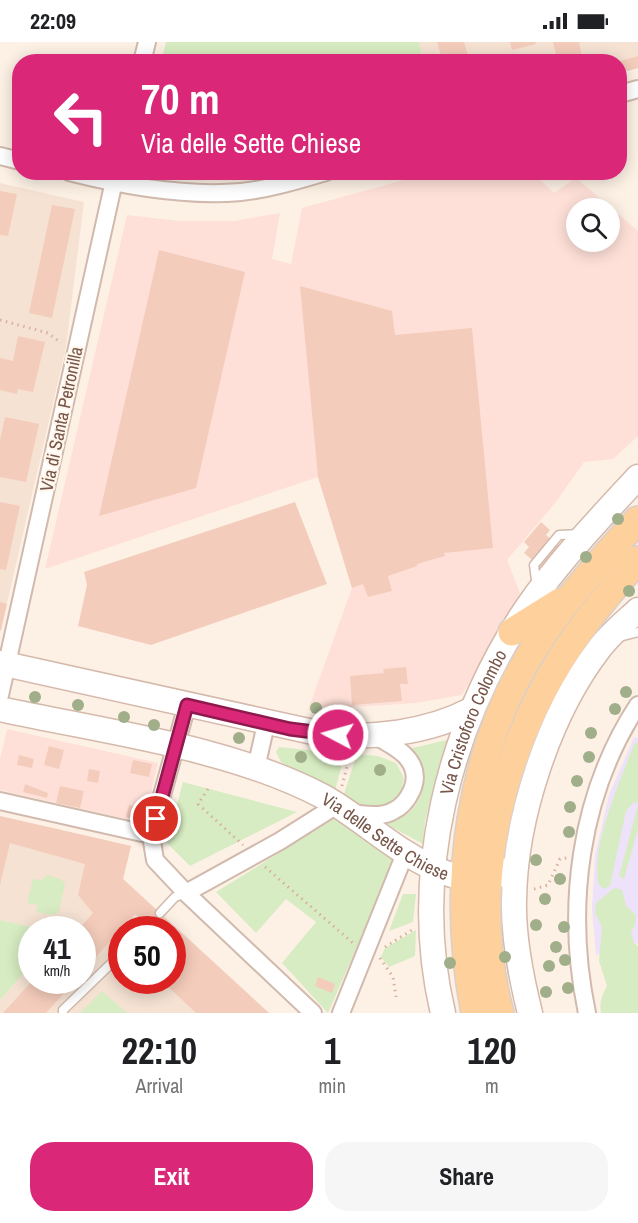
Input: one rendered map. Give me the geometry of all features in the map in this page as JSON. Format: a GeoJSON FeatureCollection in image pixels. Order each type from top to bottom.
{"type":"FeatureCollection","features":[{"type":"Feature","properties":{"kind":"main road","name":"Via Cristoforo Colombo"},"geometry":{"type":"LineString","coordinates":[[443,1013],[432,931],[434,868],[444,798],[471,710],[512,632],[537,594],[587,533],[638,477]]}},
{"type":"Feature","properties":{"kind":"main road","name":"Via Cristoforo Colombo"},"geometry":{"type":"LineString","coordinates":[[500,1013],[476,879],[466,843],[475,799],[499,720],[530,655],[571,595],[637,518]]}},
{"type":"Feature","properties":{"kind":"main road","name":"Via Cristoforo Colombo"},"geometry":{"type":"LineString","coordinates":[[475,1013],[465,949],[476,879],[493,836],[507,781],[534,707],[581,627],[638,560]]}},
{"type":"Feature","properties":{"kind":"main road"},"geometry":{"type":"LineString","coordinates":[[512,632],[571,595]]}},
{"type":"Feature","properties":{"kind":"main road"},"geometry":{"type":"LineString","coordinates":[[531,1013],[517,943],[513,904],[516,866],[531,796],[555,724],[576,684],[607,640],[638,610]]}},
{"type":"Feature","properties":{"kind":"main road"},"geometry":{"type":"LineString","coordinates":[[3,664],[266,724],[322,734],[372,734],[422,728],[471,710]]}},
{"type":"Feature","properties":{"kind":"main road","name":"Via delle Sette Chiese"},"geometry":{"type":"LineString","coordinates":[[0,709],[177,747],[256,768],[342,804],[406,851],[434,868],[476,879]]}},
{"type":"Feature","properties":{"kind":"main road"},"geometry":{"type":"LineString","coordinates":[[476,879],[516,866]]}},
{"type":"Feature","properties":{"kind":"street","name":"Via di Santa Petronilla"},"geometry":{"type":"LineString","coordinates":[[3,664],[114,180]]}},
{"type":"Feature","properties":{"kind":"street"},"geometry":{"type":"LineString","coordinates":[[129,180],[179,191],[221,193],[263,188],[294,180]]}},
{"type":"Feature","properties":{"kind":"street"},"geometry":{"type":"LineString","coordinates":[[0,695],[3,664]]}},
{"type":"Feature","properties":{"kind":"street"},"geometry":{"type":"LineString","coordinates":[[187,705],[151,836],[151,846],[158,865],[313,1013]]}},
{"type":"Feature","properties":{"kind":"street"},"geometry":{"type":"LineString","coordinates":[[587,1013],[578,949],[581,854],[605,764],[638,705]]}},
{"type":"Feature","properties":{"kind":"street"},"geometry":{"type":"LineString","coordinates":[[256,768],[266,724]]}},
{"type":"Feature","properties":{"kind":"street"},"geometry":{"type":"LineString","coordinates":[[186,893],[280,842],[342,804],[380,815],[393,811],[406,800],[413,787],[413,766],[406,755],[372,734]]}},
{"type":"Feature","properties":{"kind":"street"},"geometry":{"type":"LineString","coordinates":[[0,801],[151,836]]}},
{"type":"Feature","properties":{"kind":"street"},"geometry":{"type":"LineString","coordinates":[[341,1013],[406,851]]}},
{"type":"Feature","properties":{"kind":"lane"},"geometry":{"type":"LineString","coordinates":[[607,640],[638,632]]}},
{"type":"Feature","properties":{"kind":"lane"},"geometry":{"type":"LineString","coordinates":[[160,913],[175,897],[186,893]]}},
{"type":"Feature","properties":{"kind":"lane"},"geometry":{"type":"LineString","coordinates":[[63,1013],[63,1010],[108,967]]}},
{"type":"Feature","properties":{"kind":"path"},"geometry":{"type":"LineString","coordinates":[[0,320],[48,333],[66,347]]}},
{"type":"Feature","properties":{"kind":"path"},"geometry":{"type":"LineString","coordinates":[[342,804],[350,753]]}},
{"type":"Feature","properties":{"kind":"path"},"geometry":{"type":"LineString","coordinates":[[208,789],[198,804],[244,845]]}},
{"type":"Feature","properties":{"kind":"path"},"geometry":{"type":"LineString","coordinates":[[526,892],[549,885],[561,859],[572,857]]}},
{"type":"Feature","properties":{"kind":"path"},"geometry":{"type":"LineString","coordinates":[[261,864],[354,945]]}},
{"type":"Feature","properties":{"kind":"path"},"geometry":{"type":"LineString","coordinates":[[396,997],[393,977],[375,952],[420,926]]}},
{"type":"Feature","properties":{"kind":"shaded area"},"geometry":{"type":"Polygon","coordinates":[[[419,42],[638,42],[638,68],[627,71],[627,54],[422,54],[419,42]]]}},
{"type":"Feature","properties":{"kind":"shaded area"},"geometry":{"type":"Polygon","coordinates":[[[404,180],[540,180],[554,193],[573,180],[578,180],[599,198],[566,198],[566,252],[620,252],[620,216],[638,231],[638,436],[613,459],[584,462],[556,502],[507,560],[520,593],[462,695],[416,703],[308,710],[352,588],[318,477],[45,569],[127,215],[179,221],[234,221],[280,213],[272,259],[291,264],[302,208],[404,180]]]}},
{"type":"Feature","properties":{"kind":"shaded area"},"geometry":{"type":"Polygon","coordinates":[[[0,183],[84,202],[66,347],[0,634],[0,183]]]}},
{"type":"Feature","properties":{"kind":"shaded area"},"geometry":{"type":"Polygon","coordinates":[[[7,729],[158,763],[144,823],[0,790],[0,759],[7,729]]]}},
{"type":"Feature","properties":{"kind":"shaded area"},"geometry":{"type":"Polygon","coordinates":[[[634,737],[638,738],[638,943],[596,955],[592,909],[595,856],[609,795],[634,737]]]}},
{"type":"Feature","properties":{"kind":"shaded area"},"geometry":{"type":"Polygon","coordinates":[[[0,816],[131,846],[123,879],[163,916],[108,916],[108,994],[186,994],[186,937],[269,1013],[0,1013],[0,1000],[18,980],[18,994],[96,994],[96,916],[18,916],[18,924],[0,920],[0,816]]]}},
{"type":"Feature","properties":{"kind":"green space"},"geometry":{"type":"Polygon","coordinates":[[[166,42],[419,42],[422,54],[163,54],[166,42]]]}},
{"type":"Feature","properties":{"kind":"green space"},"geometry":{"type":"Polygon","coordinates":[[[447,740],[425,821],[423,844],[384,823],[408,814],[416,805],[421,794],[422,770],[417,759],[408,749],[447,740]]]}},
{"type":"Feature","properties":{"kind":"green space"},"geometry":{"type":"Polygon","coordinates":[[[638,742],[638,804],[634,802],[626,811],[610,886],[604,889],[599,885],[597,870],[602,834],[634,744],[638,742]]]}},
{"type":"Feature","properties":{"kind":"green space"},"geometry":{"type":"Polygon","coordinates":[[[279,747],[345,754],[334,794],[281,762],[276,752],[279,747]]]}},
{"type":"Feature","properties":{"kind":"green space"},"geometry":{"type":"Polygon","coordinates":[[[357,754],[378,756],[396,763],[404,778],[400,799],[372,807],[343,797],[357,754]]]}},
{"type":"Feature","properties":{"kind":"green space"},"geometry":{"type":"Polygon","coordinates":[[[183,782],[297,812],[190,866],[167,843],[183,782]]]}},
{"type":"Feature","properties":{"kind":"green space"},"geometry":{"type":"Polygon","coordinates":[[[638,805],[638,829],[624,879],[619,876],[638,805]]]}},
{"type":"Feature","properties":{"kind":"green space"},"geometry":{"type":"Polygon","coordinates":[[[340,815],[398,853],[328,1013],[282,963],[316,922],[286,899],[256,933],[216,892],[340,815]]]}},
{"type":"Feature","properties":{"kind":"green space"},"geometry":{"type":"Polygon","coordinates":[[[47,875],[61,879],[65,884],[59,911],[54,915],[36,912],[38,905],[27,903],[33,879],[42,880],[47,875]]]}},
{"type":"Feature","properties":{"kind":"green space"},"geometry":{"type":"Polygon","coordinates":[[[614,888],[622,890],[626,906],[636,915],[635,925],[631,932],[634,943],[638,946],[638,1013],[601,1013],[601,999],[607,986],[599,961],[602,927],[595,913],[596,903],[614,888]]]}},
{"type":"Feature","properties":{"kind":"green space"},"geometry":{"type":"Polygon","coordinates":[[[403,894],[416,894],[413,922],[389,931],[403,894]]]}},
{"type":"Feature","properties":{"kind":"green space"},"geometry":{"type":"Polygon","coordinates":[[[0,920],[18,924],[18,980],[0,1000],[0,920]]]}},
{"type":"Feature","properties":{"kind":"green space"},"geometry":{"type":"Polygon","coordinates":[[[416,930],[415,956],[389,967],[381,957],[385,948],[416,930]]]}},
{"type":"Feature","properties":{"kind":"green space"},"geometry":{"type":"Polygon","coordinates":[[[102,991],[127,1013],[80,1013],[102,991]]]}},
{"type":"Feature","properties":{"kind":"building"},"geometry":{"type":"Polygon","coordinates":[[[437,42],[464,42],[468,54],[441,54],[437,42]]]}},
{"type":"Feature","properties":{"kind":"building"},"geometry":{"type":"Polygon","coordinates":[[[510,42],[535,42],[536,44],[512,50],[510,42]]]}},
{"type":"Feature","properties":{"kind":"building"},"geometry":{"type":"Polygon","coordinates":[[[553,42],[579,42],[581,54],[556,54],[553,42]]]}},
{"type":"Feature","properties":{"kind":"building"},"geometry":{"type":"Polygon","coordinates":[[[638,56],[638,68],[627,71],[627,59],[638,56]]]}},
{"type":"Feature","properties":{"kind":"building"},"geometry":{"type":"Polygon","coordinates":[[[0,191],[17,194],[8,236],[0,235],[0,191]]]}},
{"type":"Feature","properties":{"kind":"building"},"geometry":{"type":"Polygon","coordinates":[[[52,205],[75,209],[52,318],[29,313],[52,205]]]}},
{"type":"Feature","properties":{"kind":"building"},"geometry":{"type":"Polygon","coordinates":[[[159,250],[245,272],[196,488],[99,516],[159,250]]]}},
{"type":"Feature","properties":{"kind":"building"},"geometry":{"type":"Polygon","coordinates":[[[300,286],[392,311],[395,335],[472,328],[493,548],[444,553],[445,556],[388,576],[392,591],[368,597],[363,584],[352,588],[318,477],[300,286]]]}},
{"type":"Feature","properties":{"kind":"building"},"geometry":{"type":"Polygon","coordinates":[[[18,336],[45,342],[33,392],[18,389],[17,394],[0,390],[0,358],[13,361],[18,336]]]}},
{"type":"Feature","properties":{"kind":"building"},"geometry":{"type":"Polygon","coordinates":[[[5,417],[39,424],[26,482],[0,477],[0,440],[5,417]]]}},
{"type":"Feature","properties":{"kind":"building"},"geometry":{"type":"Polygon","coordinates":[[[0,502],[20,506],[6,570],[0,569],[0,502]]]}},
{"type":"Feature","properties":{"kind":"building"},"geometry":{"type":"Polygon","coordinates":[[[295,502],[327,584],[151,645],[78,626],[87,585],[84,572],[295,502]]]}},
{"type":"Feature","properties":{"kind":"building"},"geometry":{"type":"Polygon","coordinates":[[[541,522],[550,530],[546,535],[560,547],[542,568],[524,553],[529,547],[524,542],[541,522]]]}},
{"type":"Feature","properties":{"kind":"building"},"geometry":{"type":"Polygon","coordinates":[[[0,602],[7,604],[1,630],[0,630],[0,602]]]}},
{"type":"Feature","properties":{"kind":"building"},"geometry":{"type":"Polygon","coordinates":[[[406,667],[408,684],[400,684],[402,701],[352,705],[350,676],[384,673],[383,669],[406,667]]]}},
{"type":"Feature","properties":{"kind":"building"},"geometry":{"type":"Polygon","coordinates":[[[49,746],[64,750],[59,769],[44,765],[49,746]]]}},
{"type":"Feature","properties":{"kind":"building"},"geometry":{"type":"Polygon","coordinates":[[[19,755],[34,759],[32,768],[17,765],[19,755]]]}},
{"type":"Feature","properties":{"kind":"building"},"geometry":{"type":"Polygon","coordinates":[[[133,760],[152,764],[149,777],[130,773],[133,760]]]}},
{"type":"Feature","properties":{"kind":"building"},"geometry":{"type":"Polygon","coordinates":[[[89,769],[100,771],[98,783],[87,781],[89,769]]]}},
{"type":"Feature","properties":{"kind":"building"},"geometry":{"type":"Polygon","coordinates":[[[25,784],[48,793],[47,798],[23,792],[25,784]]]}},
{"type":"Feature","properties":{"kind":"building"},"geometry":{"type":"Polygon","coordinates":[[[60,786],[84,791],[80,808],[56,803],[60,786]]]}},
{"type":"Feature","properties":{"kind":"building"},"geometry":{"type":"Polygon","coordinates":[[[129,805],[143,808],[140,820],[126,817],[129,805]]]}},
{"type":"Feature","properties":{"kind":"building"},"geometry":{"type":"Polygon","coordinates":[[[0,816],[131,846],[123,879],[163,916],[137,916],[135,914],[133,916],[108,916],[108,944],[96,957],[96,916],[90,916],[93,913],[78,895],[85,864],[10,843],[0,885],[0,816]]]}},
{"type":"Feature","properties":{"kind":"building"},"geometry":{"type":"Polygon","coordinates":[[[186,937],[269,1013],[196,1013],[176,994],[186,994],[186,937]]]}},
{"type":"Feature","properties":{"kind":"building"},"geometry":{"type":"Polygon","coordinates":[[[318,977],[335,984],[332,993],[315,986],[318,977]]]}},
{"type":"Feature","properties":{"kind":"building"},"geometry":{"type":"Polygon","coordinates":[[[20,994],[63,994],[46,1013],[3,1013],[20,994]]]}},
{"type":"Feature","properties":{"kind":"route"},"geometry":{"type":"LineString","coordinates":[[156,819],[187,705],[290,729],[338,735]]}}]}
